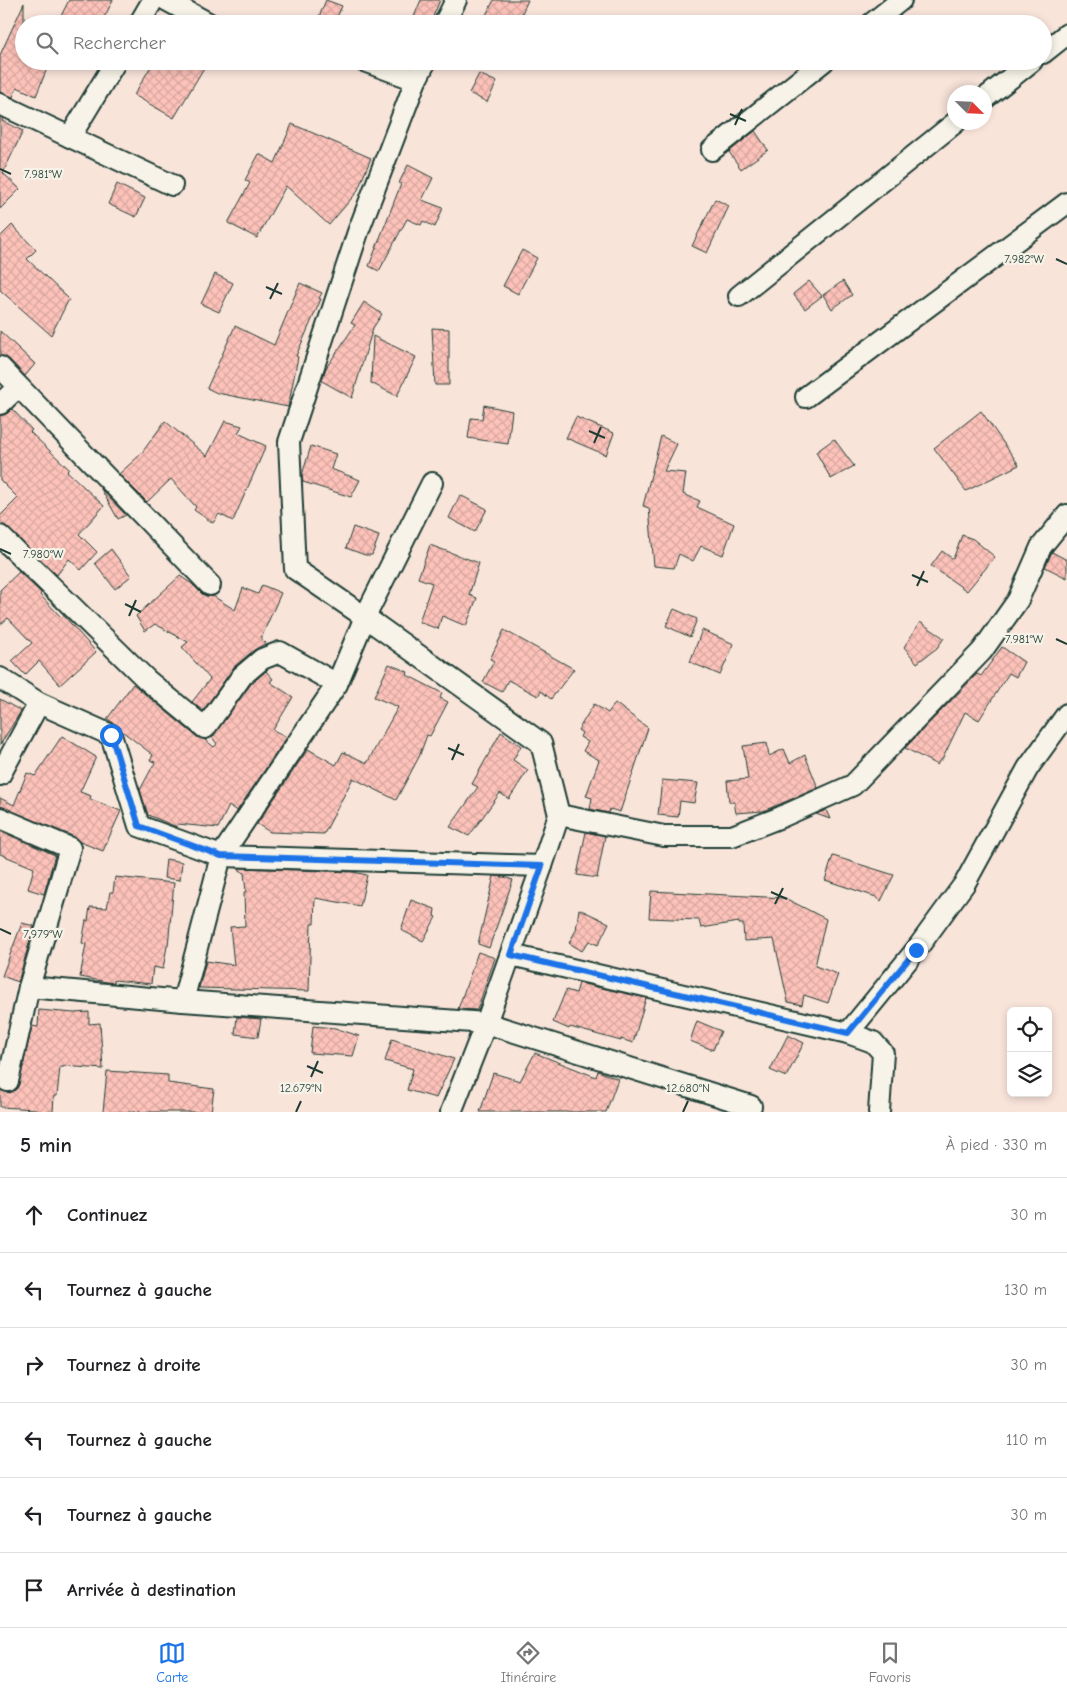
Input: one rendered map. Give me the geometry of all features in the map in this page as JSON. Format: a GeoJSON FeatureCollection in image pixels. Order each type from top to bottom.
{"type":"FeatureCollection","features":[{"type":"Feature","properties":{"kind":"street"},"geometry":{"type":"LineString","coordinates":[[144,15],[153,0]]}},
{"type":"Feature","properties":{"kind":"street"},"geometry":{"type":"LineString","coordinates":[[448,15],[456,0]]}},
{"type":"Feature","properties":{"kind":"street"},"geometry":{"type":"LineString","coordinates":[[882,15],[901,0]]}},
{"type":"Feature","properties":{"kind":"street"},"geometry":{"type":"LineString","coordinates":[[181,3],[198,15]]}},
{"type":"Feature","properties":{"kind":"street"},"geometry":{"type":"LineString","coordinates":[[1052,45],[1067,34]]}},
{"type":"Feature","properties":{"kind":"street"},"geometry":{"type":"LineString","coordinates":[[70,137],[111,70]]}},
{"type":"Feature","properties":{"kind":"street"},"geometry":{"type":"LineString","coordinates":[[389,70],[416,80]]}},
{"type":"Feature","properties":{"kind":"street"},"geometry":{"type":"LineString","coordinates":[[421,70],[358,232],[289,442],[295,568],[541,743],[559,815],[486,1024],[451,1112]]}},
{"type":"Feature","properties":{"kind":"street"},"geometry":{"type":"LineString","coordinates":[[712,150],[813,70]]}},
{"type":"Feature","properties":{"kind":"street"},"geometry":{"type":"LineString","coordinates":[[992,93],[1021,70]]}},
{"type":"Feature","properties":{"kind":"street"},"geometry":{"type":"LineString","coordinates":[[0,104],[172,185]]}},
{"type":"Feature","properties":{"kind":"street"},"geometry":{"type":"LineString","coordinates":[[739,296],[947,129]]}},
{"type":"Feature","properties":{"kind":"street"},"geometry":{"type":"LineString","coordinates":[[806,396],[1067,203]]}},
{"type":"Feature","properties":{"kind":"street"},"geometry":{"type":"LineString","coordinates":[[0,367],[210,584]]}},
{"type":"Feature","properties":{"kind":"street"},"geometry":{"type":"LineString","coordinates":[[0,404],[18,387]]}},
{"type":"Feature","properties":{"kind":"street"},"geometry":{"type":"LineString","coordinates":[[183,1001],[221,856],[337,684],[365,617],[432,483]]}},
{"type":"Feature","properties":{"kind":"street"},"geometry":{"type":"LineString","coordinates":[[559,815],[664,836],[732,836],[781,817],[853,785],[982,650],[1018,600],[1041,547],[1067,515]]}},
{"type":"Feature","properties":{"kind":"street"},"geometry":{"type":"LineString","coordinates":[[0,536],[147,680],[205,728],[242,676],[262,659],[280,652],[337,684]]}},
{"type":"Feature","properties":{"kind":"street"},"geometry":{"type":"LineString","coordinates":[[0,678],[40,703],[111,735],[139,826],[221,856],[542,866]]}},
{"type":"Feature","properties":{"kind":"street"},"geometry":{"type":"LineString","coordinates":[[0,775],[40,703]]}},
{"type":"Feature","properties":{"kind":"street"},"geometry":{"type":"LineString","coordinates":[[848,1033],[916,950],[965,883],[1028,768],[1067,714]]}},
{"type":"Feature","properties":{"kind":"street"},"geometry":{"type":"LineString","coordinates":[[0,818],[70,848],[29,987],[8,1081],[0,1077]]}},
{"type":"Feature","properties":{"kind":"street"},"geometry":{"type":"LineString","coordinates":[[511,955],[848,1033],[873,1042],[883,1053],[879,1112]]}},
{"type":"Feature","properties":{"kind":"street"},"geometry":{"type":"LineString","coordinates":[[29,987],[183,1001],[486,1024],[751,1106]]}},
{"type":"Feature","properties":{"kind":"building"},"geometry":{"type":"Polygon","coordinates":[[[69,0],[113,0],[106,15],[62,15],[69,0]]]}},
{"type":"Feature","properties":{"kind":"building"},"geometry":{"type":"Polygon","coordinates":[[[326,0],[342,6],[338,15],[320,15],[326,0]]]}},
{"type":"Feature","properties":{"kind":"building"},"geometry":{"type":"Polygon","coordinates":[[[421,0],[440,0],[434,15],[415,15],[421,0]]]}},
{"type":"Feature","properties":{"kind":"building"},"geometry":{"type":"Polygon","coordinates":[[[494,0],[528,0],[521,15],[486,15],[494,0]]]}},
{"type":"Feature","properties":{"kind":"building"},"geometry":{"type":"Polygon","coordinates":[[[24,3],[24,15],[18,15],[24,3]]]}},
{"type":"Feature","properties":{"kind":"building"},"geometry":{"type":"Polygon","coordinates":[[[15,22],[15,70],[46,70],[36,96],[17,87],[13,97],[0,92],[0,55],[15,22]]]}},
{"type":"Feature","properties":{"kind":"building"},"geometry":{"type":"Polygon","coordinates":[[[149,70],[203,70],[174,118],[134,95],[149,70]]]}},
{"type":"Feature","properties":{"kind":"building"},"geometry":{"type":"Polygon","coordinates":[[[479,74],[497,82],[487,102],[469,93],[479,74]]]}},
{"type":"Feature","properties":{"kind":"building"},"geometry":{"type":"Polygon","coordinates":[[[0,117],[3,119],[2,121],[23,131],[3,173],[20,189],[0,209],[0,117]]]}},
{"type":"Feature","properties":{"kind":"building"},"geometry":{"type":"Polygon","coordinates":[[[292,124],[371,158],[357,192],[329,225],[286,186],[257,238],[228,223],[250,183],[245,180],[259,154],[275,163],[292,124]]]}},
{"type":"Feature","properties":{"kind":"building"},"geometry":{"type":"Polygon","coordinates":[[[755,131],[768,150],[741,169],[729,152],[755,131]]]}},
{"type":"Feature","properties":{"kind":"building"},"geometry":{"type":"Polygon","coordinates":[[[408,165],[433,178],[422,200],[443,208],[435,227],[423,221],[421,225],[407,219],[379,271],[369,266],[401,184],[399,183],[408,165]]]}},
{"type":"Feature","properties":{"kind":"building"},"geometry":{"type":"Polygon","coordinates":[[[117,184],[145,198],[136,217],[108,204],[117,184]]]}},
{"type":"Feature","properties":{"kind":"building"},"geometry":{"type":"Polygon","coordinates":[[[715,199],[729,206],[707,253],[692,246],[715,199]]]}},
{"type":"Feature","properties":{"kind":"building"},"geometry":{"type":"Polygon","coordinates":[[[12,225],[36,250],[27,259],[69,299],[51,335],[0,290],[0,237],[12,225]]]}},
{"type":"Feature","properties":{"kind":"building"},"geometry":{"type":"Polygon","coordinates":[[[522,250],[537,258],[518,294],[503,286],[522,250]]]}},
{"type":"Feature","properties":{"kind":"building"},"geometry":{"type":"Polygon","coordinates":[[[215,274],[233,283],[219,312],[201,304],[215,274]]]}},
{"type":"Feature","properties":{"kind":"building"},"geometry":{"type":"Polygon","coordinates":[[[809,281],[822,296],[805,309],[793,294],[809,281]]]}},
{"type":"Feature","properties":{"kind":"building"},"geometry":{"type":"Polygon","coordinates":[[[843,281],[852,295],[832,309],[823,295],[843,281]]]}},
{"type":"Feature","properties":{"kind":"building"},"geometry":{"type":"Polygon","coordinates":[[[300,283],[322,293],[296,356],[298,357],[288,407],[217,393],[207,388],[235,326],[274,345],[300,283]]]}},
{"type":"Feature","properties":{"kind":"building"},"geometry":{"type":"Polygon","coordinates":[[[364,302],[382,314],[373,328],[352,398],[322,381],[326,368],[355,325],[351,323],[364,302]]]}},
{"type":"Feature","properties":{"kind":"building"},"geometry":{"type":"Polygon","coordinates":[[[432,328],[449,329],[449,385],[435,385],[432,328]]]}},
{"type":"Feature","properties":{"kind":"building"},"geometry":{"type":"Polygon","coordinates":[[[0,331],[35,364],[25,376],[9,359],[0,355],[0,331]]]}},
{"type":"Feature","properties":{"kind":"building"},"geometry":{"type":"Polygon","coordinates":[[[373,336],[416,357],[397,396],[371,383],[373,336]]]}},
{"type":"Feature","properties":{"kind":"building"},"geometry":{"type":"Polygon","coordinates":[[[484,405],[512,411],[508,444],[468,438],[471,418],[482,419],[484,405]]]}},
{"type":"Feature","properties":{"kind":"building"},"geometry":{"type":"Polygon","coordinates":[[[12,409],[32,430],[30,432],[104,506],[79,534],[97,552],[81,570],[69,559],[57,575],[8,528],[0,524],[0,516],[18,498],[0,480],[0,416],[12,409]]]}},
{"type":"Feature","properties":{"kind":"building"},"geometry":{"type":"Polygon","coordinates":[[[981,411],[1019,465],[966,491],[934,448],[981,411]]]}},
{"type":"Feature","properties":{"kind":"building"},"geometry":{"type":"Polygon","coordinates":[[[576,417],[614,433],[606,455],[566,438],[576,417]]]}},
{"type":"Feature","properties":{"kind":"building"},"geometry":{"type":"Polygon","coordinates":[[[165,421],[207,456],[225,421],[242,426],[238,433],[266,446],[233,521],[219,514],[213,523],[194,510],[196,507],[171,479],[147,502],[119,474],[141,454],[165,421]]]}},
{"type":"Feature","properties":{"kind":"building"},"geometry":{"type":"Polygon","coordinates":[[[661,436],[677,444],[664,471],[686,473],[683,494],[700,501],[697,507],[734,524],[723,555],[701,546],[693,561],[679,554],[674,568],[654,566],[649,508],[643,506],[661,436]]]}},
{"type":"Feature","properties":{"kind":"building"},"geometry":{"type":"Polygon","coordinates":[[[834,439],[854,466],[831,479],[816,452],[834,439]]]}},
{"type":"Feature","properties":{"kind":"building"},"geometry":{"type":"Polygon","coordinates":[[[311,446],[336,454],[331,469],[360,480],[351,497],[303,482],[302,475],[311,446]]]}},
{"type":"Feature","properties":{"kind":"building"},"geometry":{"type":"Polygon","coordinates":[[[101,489],[126,515],[118,519],[101,489]]]}},
{"type":"Feature","properties":{"kind":"building"},"geometry":{"type":"Polygon","coordinates":[[[460,495],[487,509],[475,532],[449,518],[460,495]]]}},
{"type":"Feature","properties":{"kind":"building"},"geometry":{"type":"Polygon","coordinates":[[[353,527],[379,536],[372,555],[365,555],[346,548],[353,527]]]}},
{"type":"Feature","properties":{"kind":"building"},"geometry":{"type":"Polygon","coordinates":[[[962,535],[973,539],[995,557],[967,591],[931,566],[942,551],[953,559],[962,535]]]}},
{"type":"Feature","properties":{"kind":"building"},"geometry":{"type":"Polygon","coordinates":[[[430,545],[479,563],[469,595],[477,598],[466,626],[442,616],[438,629],[419,622],[432,583],[418,578],[430,545]]]}},
{"type":"Feature","properties":{"kind":"building"},"geometry":{"type":"Polygon","coordinates":[[[111,549],[131,576],[115,589],[95,563],[111,549]]]}},
{"type":"Feature","properties":{"kind":"building"},"geometry":{"type":"Polygon","coordinates":[[[1052,552],[1067,560],[1067,578],[1045,567],[1052,552]]]}},
{"type":"Feature","properties":{"kind":"building"},"geometry":{"type":"Polygon","coordinates":[[[19,572],[41,593],[40,595],[61,617],[63,615],[96,652],[60,685],[39,661],[25,675],[12,661],[32,643],[8,618],[0,625],[0,590],[19,572]]]}},
{"type":"Feature","properties":{"kind":"building"},"geometry":{"type":"Polygon","coordinates":[[[180,576],[202,594],[213,596],[235,610],[243,588],[258,594],[262,585],[281,593],[261,638],[266,643],[254,650],[234,667],[203,711],[192,702],[210,679],[182,647],[188,642],[155,624],[145,631],[136,616],[180,576]]]}},
{"type":"Feature","properties":{"kind":"building"},"geometry":{"type":"Polygon","coordinates":[[[674,609],[697,619],[690,637],[666,626],[674,609]]]}},
{"type":"Feature","properties":{"kind":"building"},"geometry":{"type":"Polygon","coordinates":[[[920,622],[944,638],[937,648],[917,663],[904,647],[920,622]]]}},
{"type":"Feature","properties":{"kind":"building"},"geometry":{"type":"Polygon","coordinates":[[[504,630],[574,669],[551,699],[541,691],[538,696],[508,680],[502,692],[483,682],[494,661],[490,659],[504,630]]]}},
{"type":"Feature","properties":{"kind":"building"},"geometry":{"type":"Polygon","coordinates":[[[702,630],[734,644],[720,675],[690,662],[702,630]]]}},
{"type":"Feature","properties":{"kind":"building"},"geometry":{"type":"Polygon","coordinates":[[[1002,647],[1024,662],[1016,677],[1009,673],[979,720],[965,712],[942,760],[937,765],[905,748],[977,674],[981,676],[1002,647]]]}},
{"type":"Feature","properties":{"kind":"building"},"geometry":{"type":"Polygon","coordinates":[[[389,664],[408,672],[407,675],[442,693],[440,698],[448,702],[430,736],[427,735],[419,757],[396,800],[353,778],[324,834],[270,832],[257,824],[308,749],[336,765],[343,752],[367,763],[398,707],[374,697],[389,664]]]}},
{"type":"Feature","properties":{"kind":"building"},"geometry":{"type":"Polygon","coordinates":[[[266,671],[273,679],[270,682],[293,697],[273,730],[287,737],[237,811],[229,806],[218,828],[178,824],[177,827],[148,815],[140,790],[155,762],[150,760],[153,755],[122,731],[120,727],[107,719],[133,684],[197,737],[214,747],[217,744],[212,737],[251,684],[266,671]]]}},
{"type":"Feature","properties":{"kind":"building"},"geometry":{"type":"Polygon","coordinates":[[[0,699],[21,711],[0,745],[0,699]]]}},
{"type":"Feature","properties":{"kind":"building"},"geometry":{"type":"Polygon","coordinates":[[[615,703],[648,728],[620,812],[610,809],[609,813],[590,809],[592,798],[586,796],[599,760],[583,751],[588,742],[580,737],[582,733],[578,730],[594,704],[608,713],[615,703]]]}},
{"type":"Feature","properties":{"kind":"building"},"geometry":{"type":"Polygon","coordinates":[[[501,732],[521,746],[513,760],[528,770],[509,799],[500,793],[469,836],[450,827],[478,787],[472,784],[501,732]]]}},
{"type":"Feature","properties":{"kind":"building"},"geometry":{"type":"Polygon","coordinates":[[[62,736],[96,757],[80,792],[91,796],[90,799],[121,811],[103,851],[80,842],[75,837],[0,806],[0,798],[14,805],[27,773],[35,776],[62,736]]]}},
{"type":"Feature","properties":{"kind":"building"},"geometry":{"type":"Polygon","coordinates":[[[767,743],[769,756],[784,749],[790,763],[805,755],[818,788],[763,811],[736,813],[734,802],[729,802],[727,781],[748,779],[743,746],[767,743]]]}},
{"type":"Feature","properties":{"kind":"building"},"geometry":{"type":"Polygon","coordinates":[[[662,780],[698,783],[694,803],[680,801],[678,817],[658,815],[662,780]]]}},
{"type":"Feature","properties":{"kind":"building"},"geometry":{"type":"Polygon","coordinates":[[[826,810],[830,819],[816,814],[826,810]]]}},
{"type":"Feature","properties":{"kind":"building"},"geometry":{"type":"Polygon","coordinates":[[[0,831],[55,855],[44,894],[28,889],[34,868],[0,854],[0,831]]]}},
{"type":"Feature","properties":{"kind":"building"},"geometry":{"type":"Polygon","coordinates":[[[586,832],[605,836],[597,878],[577,875],[586,832]]]}},
{"type":"Feature","properties":{"kind":"building"},"geometry":{"type":"Polygon","coordinates":[[[833,856],[894,875],[881,901],[876,897],[825,880],[833,856]]]}},
{"type":"Feature","properties":{"kind":"building"},"geometry":{"type":"Polygon","coordinates":[[[166,859],[182,862],[180,880],[164,878],[166,859]]]}},
{"type":"Feature","properties":{"kind":"building"},"geometry":{"type":"Polygon","coordinates":[[[237,868],[353,872],[367,875],[360,906],[315,898],[314,924],[311,924],[309,991],[199,988],[206,961],[234,965],[230,927],[245,926],[244,892],[246,892],[244,873],[237,868]]]}},
{"type":"Feature","properties":{"kind":"building"},"geometry":{"type":"Polygon","coordinates":[[[494,876],[513,880],[489,948],[478,944],[494,876]]]}},
{"type":"Feature","properties":{"kind":"building"},"geometry":{"type":"Polygon","coordinates":[[[115,877],[174,883],[168,946],[163,969],[153,967],[151,984],[114,980],[114,983],[80,977],[86,944],[82,943],[90,907],[107,908],[110,892],[113,892],[115,877]]]}},
{"type":"Feature","properties":{"kind":"building"},"geometry":{"type":"Polygon","coordinates":[[[651,891],[785,898],[826,919],[815,966],[838,974],[828,1003],[804,995],[802,1005],[788,1002],[774,939],[744,941],[743,924],[739,924],[739,922],[701,928],[699,920],[649,918],[651,891]]]}},
{"type":"Feature","properties":{"kind":"building"},"geometry":{"type":"Polygon","coordinates":[[[411,900],[435,909],[434,916],[436,917],[423,941],[401,930],[411,900]]]}},
{"type":"Feature","properties":{"kind":"building"},"geometry":{"type":"Polygon","coordinates":[[[579,909],[609,923],[598,945],[589,941],[582,951],[569,943],[576,930],[579,909]]]}},
{"type":"Feature","properties":{"kind":"building"},"geometry":{"type":"Polygon","coordinates":[[[22,923],[34,926],[18,982],[2,976],[22,923]]]}},
{"type":"Feature","properties":{"kind":"building"},"geometry":{"type":"Polygon","coordinates":[[[478,952],[495,958],[477,1010],[458,1009],[478,952]]]}},
{"type":"Feature","properties":{"kind":"building"},"geometry":{"type":"Polygon","coordinates":[[[579,983],[646,998],[633,1043],[570,1027],[569,1029],[553,1022],[566,990],[576,993],[579,983]]]}},
{"type":"Feature","properties":{"kind":"building"},"geometry":{"type":"Polygon","coordinates":[[[39,1010],[74,1013],[89,1012],[89,1024],[100,1023],[103,1069],[60,1067],[53,1112],[36,1112],[36,1109],[0,1107],[0,1090],[10,1093],[19,1084],[32,1026],[38,1027],[39,1010]]]}},
{"type":"Feature","properties":{"kind":"building"},"geometry":{"type":"Polygon","coordinates":[[[237,1017],[261,1019],[258,1037],[235,1034],[237,1017]]]}},
{"type":"Feature","properties":{"kind":"building"},"geometry":{"type":"Polygon","coordinates":[[[697,1021],[721,1031],[713,1050],[690,1041],[697,1021]]]}},
{"type":"Feature","properties":{"kind":"building"},"geometry":{"type":"Polygon","coordinates":[[[313,1026],[335,1028],[359,1036],[353,1056],[310,1053],[313,1026]]]}},
{"type":"Feature","properties":{"kind":"building"},"geometry":{"type":"Polygon","coordinates":[[[788,1035],[804,1043],[786,1077],[770,1070],[788,1035]]]}},
{"type":"Feature","properties":{"kind":"building"},"geometry":{"type":"Polygon","coordinates":[[[392,1039],[454,1059],[436,1098],[407,1090],[413,1069],[385,1061],[392,1039]]]}},
{"type":"Feature","properties":{"kind":"building"},"geometry":{"type":"Polygon","coordinates":[[[535,1053],[596,1077],[598,1071],[618,1079],[606,1112],[480,1112],[493,1073],[520,1081],[535,1053]]]}},
{"type":"Feature","properties":{"kind":"building"},"geometry":{"type":"Polygon","coordinates":[[[107,1071],[168,1075],[168,1083],[214,1089],[211,1112],[103,1112],[107,1071]]]}},
{"type":"Feature","properties":{"kind":"route"},"geometry":{"type":"LineString","coordinates":[[111,735],[139,826],[221,856],[542,866],[511,955],[848,1033],[916,950]]}}]}
